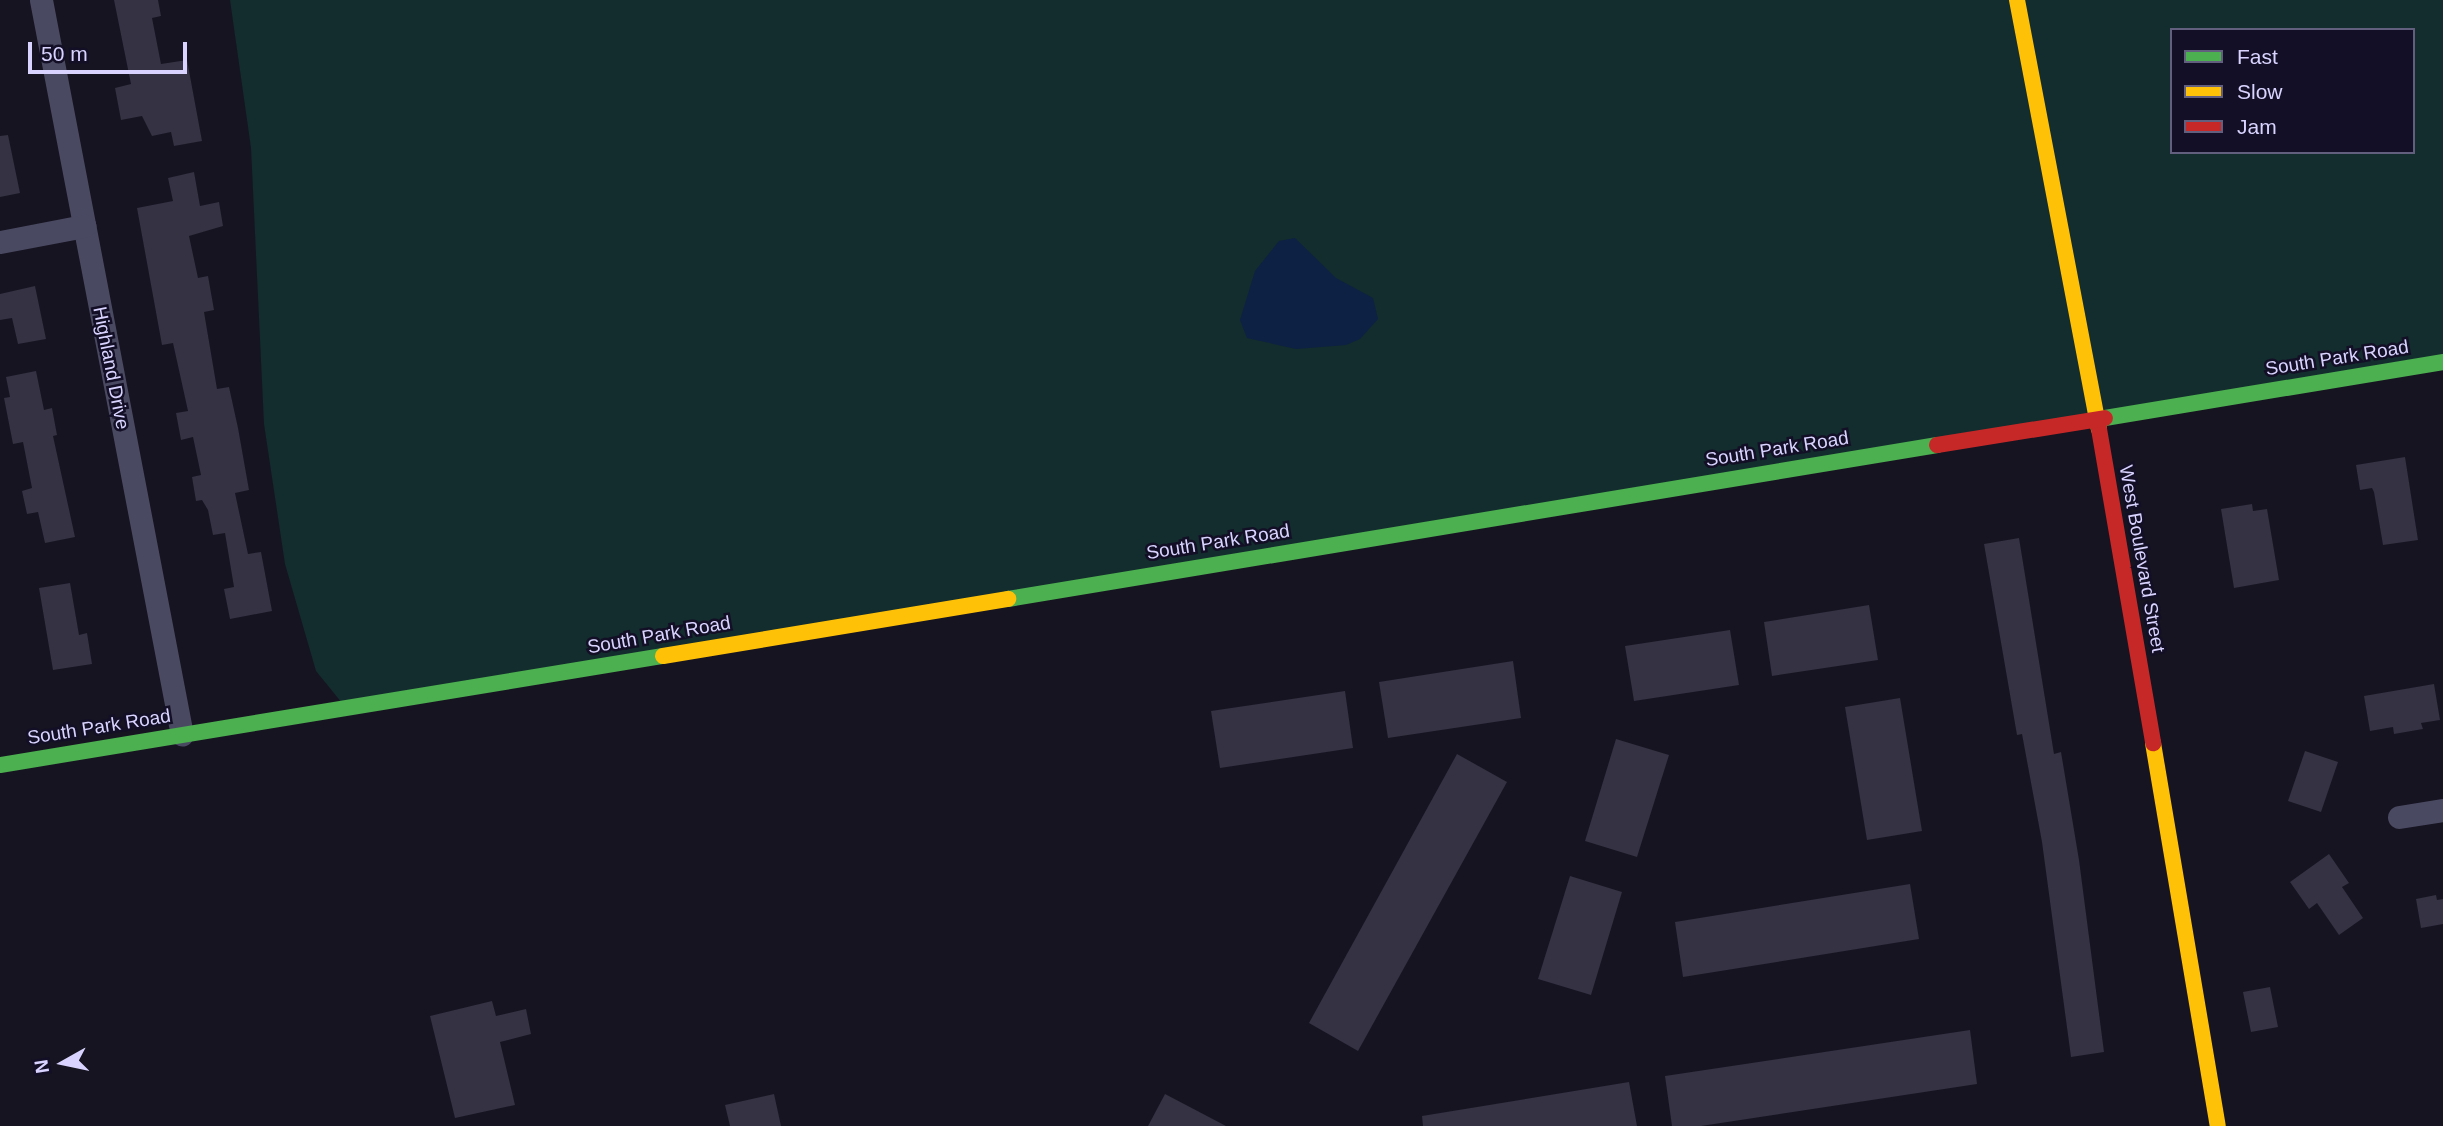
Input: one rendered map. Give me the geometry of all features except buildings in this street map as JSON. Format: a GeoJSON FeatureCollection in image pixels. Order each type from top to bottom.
{"type":"FeatureCollection","features":[{"type":"Feature","properties":{"kind":"street","name":"Highland Drive"},"geometry":{"type":"LineString","coordinates":[[41,0],[182,736]]}},
{"type":"Feature","properties":{"kind":"street","name":"West Boulevard Street"},"geometry":{"type":"LineString","coordinates":[[2017,0],[2096,416],[2218,1126]]}},
{"type":"Feature","properties":{"kind":"street"},"geometry":{"type":"LineString","coordinates":[[0,242],[84,226]]}},
{"type":"Feature","properties":{"kind":"street","name":"South Park Road"},"geometry":{"type":"LineString","coordinates":[[0,765],[2096,416],[2443,362]]}},
{"type":"Feature","properties":{"kind":"street"},"geometry":{"type":"LineString","coordinates":[[2399,817],[2443,810]]}},
{"type":"Feature","properties":{"kind":"green space"},"geometry":{"type":"Polygon","coordinates":[[[230,0],[2443,0],[2443,365],[346,708],[316,671],[285,564],[264,424],[251,148],[230,0]]]}},
{"type":"Feature","properties":{"kind":"water"},"geometry":{"type":"Polygon","coordinates":[[[1295,238],[1336,278],[1373,298],[1378,319],[1360,339],[1346,345],[1296,349],[1247,338],[1240,320],[1255,271],[1279,241],[1295,238]]]}},
{"type":"Feature","properties":{"kind":"traffic: fast"},"geometry":{"type":"LineString","coordinates":[[2105,418],[2443,362]]}},
{"type":"Feature","properties":{"kind":"traffic: fast"},"geometry":{"type":"LineString","coordinates":[[1008,599],[1937,445]]}},
{"type":"Feature","properties":{"kind":"traffic: fast"},"geometry":{"type":"LineString","coordinates":[[0,765],[663,656]]}},
{"type":"Feature","properties":{"kind":"traffic: slow"},"geometry":{"type":"LineString","coordinates":[[2017,0],[2099,429]]}},
{"type":"Feature","properties":{"kind":"traffic: slow"},"geometry":{"type":"LineString","coordinates":[[663,656],[1008,599]]}},
{"type":"Feature","properties":{"kind":"traffic: slow"},"geometry":{"type":"LineString","coordinates":[[2153,743],[2218,1126]]}},
{"type":"Feature","properties":{"kind":"traffic: jam"},"geometry":{"type":"LineString","coordinates":[[1937,445],[2105,418]]}},
{"type":"Feature","properties":{"kind":"traffic: jam"},"geometry":{"type":"LineString","coordinates":[[2099,429],[2153,743]]}}]}
